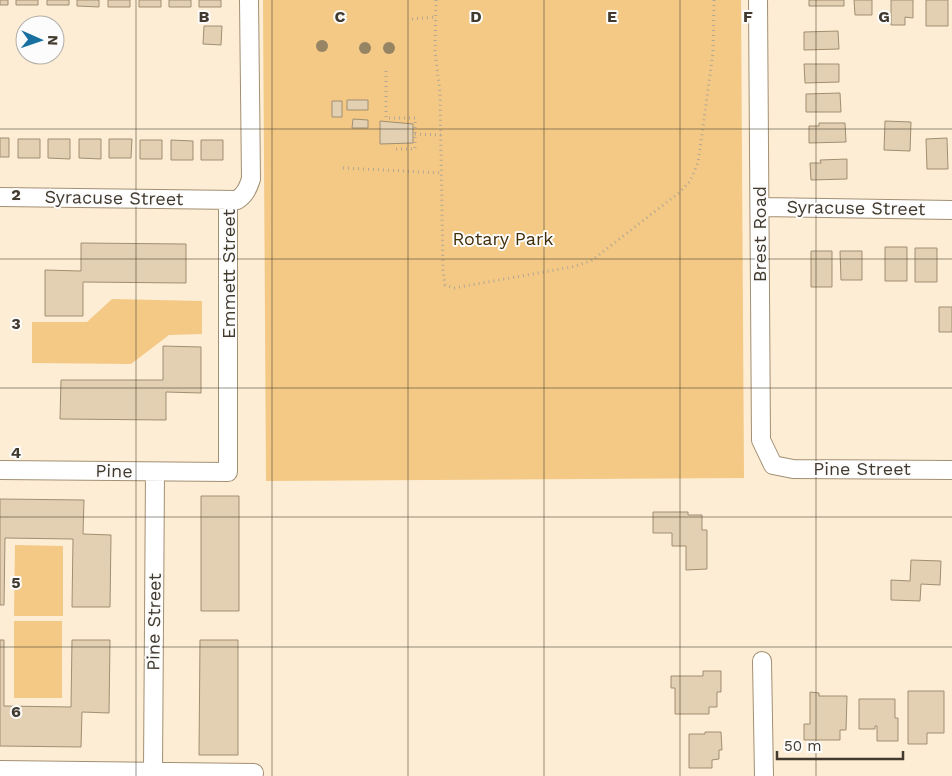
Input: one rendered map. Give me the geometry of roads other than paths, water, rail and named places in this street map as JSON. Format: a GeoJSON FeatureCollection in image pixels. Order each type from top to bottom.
{"type":"FeatureCollection","features":[{"type":"Feature","properties":{"kind":"street","name":"Emmett Street"},"geometry":{"type":"LineString","coordinates":[[228,472],[228,200],[237,200],[242,197],[248,189],[251,179],[249,0]]}},
{"type":"Feature","properties":{"kind":"street","name":"Brest Road"},"geometry":{"type":"LineString","coordinates":[[758,0],[761,440],[773,465]]}},
{"type":"Feature","properties":{"kind":"street","name":"Syracuse Street"},"geometry":{"type":"LineString","coordinates":[[0,197],[228,200]]}},
{"type":"Feature","properties":{"kind":"street","name":"Syracuse Street"},"geometry":{"type":"LineString","coordinates":[[760,207],[952,210]]}},
{"type":"Feature","properties":{"kind":"street","name":"Pine Street"},"geometry":{"type":"LineString","coordinates":[[773,465],[793,469],[952,470]]}},
{"type":"Feature","properties":{"kind":"street","name":"Pine"},"geometry":{"type":"LineString","coordinates":[[0,470],[228,472]]}},
{"type":"Feature","properties":{"kind":"street","name":"Pine Street"},"geometry":{"type":"LineString","coordinates":[[153,772],[155,472]]}},
{"type":"Feature","properties":{"kind":"street"},"geometry":{"type":"LineString","coordinates":[[762,661],[764,776]]}},
{"type":"Feature","properties":{"kind":"street"},"geometry":{"type":"LineString","coordinates":[[0,770],[254,773]]}},
{"type":"Feature","properties":{"kind":"park label","name":"Rotary Park"},"geometry":{"type":"Point","coordinates":[503,239]}}]}
